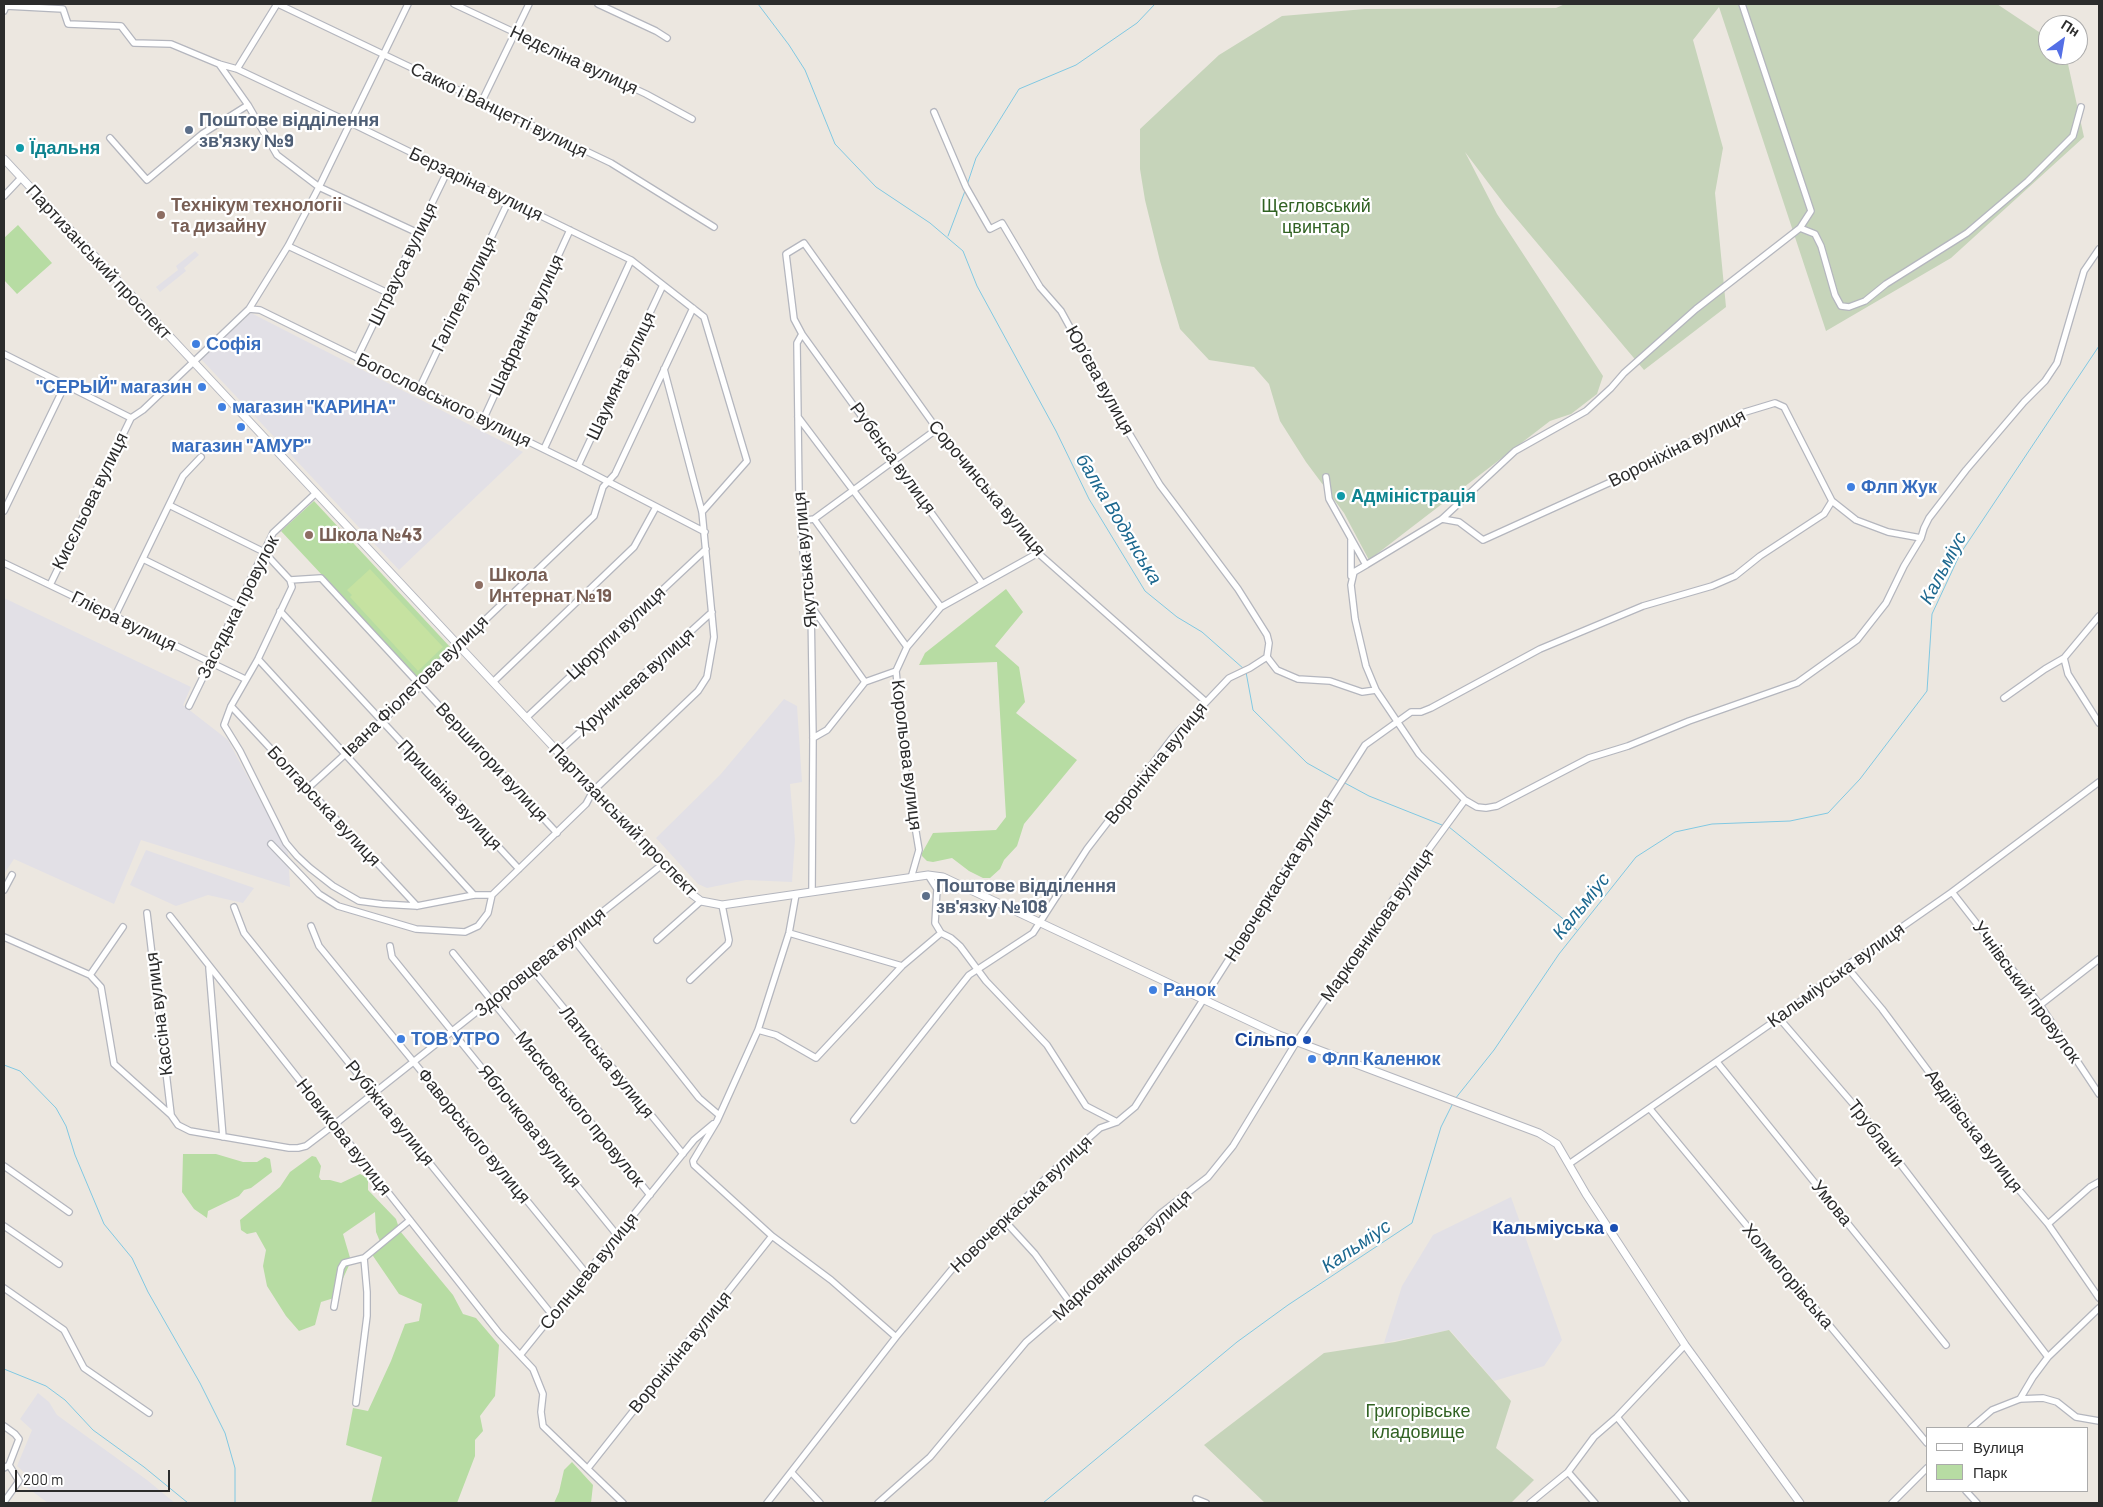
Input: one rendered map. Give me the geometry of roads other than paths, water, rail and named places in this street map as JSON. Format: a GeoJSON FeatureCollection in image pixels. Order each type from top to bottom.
{"type":"FeatureCollection","features":[{"type":"Feature","properties":{"kind":"street"},"geometry":{"type":"LineString","coordinates":[[4,11],[6,6],[63,9],[69,4]]}},
{"type":"Feature","properties":{"kind":"street"},"geometry":{"type":"LineString","coordinates":[[237,70],[278,4]]}},
{"type":"Feature","properties":{"kind":"street","name":"Сакко і Ванцетті вулиця"},"geometry":{"type":"LineString","coordinates":[[278,4],[610,163],[714,227]]}},
{"type":"Feature","properties":{"kind":"street"},"geometry":{"type":"LineString","coordinates":[[4,354],[131,418],[143,410],[249,309],[288,246],[319,187],[408,4]]}},
{"type":"Feature","properties":{"kind":"street","name":"Недєліна вулиця"},"geometry":{"type":"LineString","coordinates":[[454,4],[646,94],[692,118]]}},
{"type":"Feature","properties":{"kind":"street"},"geometry":{"type":"LineString","coordinates":[[482,101],[529,4]]}},
{"type":"Feature","properties":{"kind":"street"},"geometry":{"type":"LineString","coordinates":[[598,4],[667,38]]}},
{"type":"Feature","properties":{"kind":"street"},"geometry":{"type":"LineString","coordinates":[[1351,586],[1354,572],[1442,519],[1515,451],[1586,410],[1611,388],[1624,372],[1696,309],[1800,228],[1811,211],[1742,4]]}},
{"type":"Feature","properties":{"kind":"street","name":"Берзаріна вулиця"},"geometry":{"type":"LineString","coordinates":[[63,9],[68,24],[121,26],[134,43],[171,44],[237,70],[351,122],[631,260],[693,308],[704,317],[747,461],[702,512]]}},
{"type":"Feature","properties":{"kind":"street"},"geometry":{"type":"LineString","coordinates":[[219,64],[248,105],[277,155],[319,187],[418,233]]}},
{"type":"Feature","properties":{"kind":"street"},"geometry":{"type":"LineString","coordinates":[[110,138],[147,180],[202,134],[248,105]]}},
{"type":"Feature","properties":{"kind":"street"},"geometry":{"type":"LineString","coordinates":[[1800,228],[1815,234],[1821,246],[1841,306],[1849,307],[1864,301],[1886,284],[1967,233],[2028,182],[2073,136],[2081,108]]}},
{"type":"Feature","properties":{"kind":"street","name":"Юр’єва вулиця"},"geometry":{"type":"LineString","coordinates":[[934,112],[966,187],[990,229],[1002,223],[1040,287],[1061,311],[1117,413],[1156,477],[1238,589],[1267,634],[1269,643],[1267,657]]}},
{"type":"Feature","properties":{"kind":"street","name":"Партизанський проспект"},"geometry":{"type":"LineString","coordinates":[[4,159],[20,179],[459,644],[594,791],[689,892],[701,901],[722,905],[928,875],[942,877],[1297,1041],[1538,1133],[1557,1144],[1586,1194],[1685,1345],[1800,1503]]}},
{"type":"Feature","properties":{"kind":"street","name":"Штрауса вулиця"},"geometry":{"type":"LineString","coordinates":[[357,358],[448,170]]}},
{"type":"Feature","properties":{"kind":"street"},"geometry":{"type":"LineString","coordinates":[[4,196],[20,179]]}},
{"type":"Feature","properties":{"kind":"street","name":"Галілея вулиця"},"geometry":{"type":"LineString","coordinates":[[419,388],[509,200]]}},
{"type":"Feature","properties":{"kind":"street","name":"Шафранна вулиця"},"geometry":{"type":"LineString","coordinates":[[483,420],[570,230]]}},
{"type":"Feature","properties":{"kind":"street","name":"Сорочинська вулиця"},"geometry":{"type":"LineString","coordinates":[[802,334],[794,320],[786,254],[804,243],[937,430],[1038,553],[1205,702]]}},
{"type":"Feature","properties":{"kind":"street"},"geometry":{"type":"LineString","coordinates":[[288,246],[388,293]]}},
{"type":"Feature","properties":{"kind":"street"},"geometry":{"type":"LineString","coordinates":[[1351,538],[1351,586],[1355,619],[1366,666],[1376,690],[1419,754],[1466,800],[1486,808],[1497,806],[1589,758],[1628,746],[1689,721],[1797,682],[1857,640],[1866,631],[1886,603],[1930,518],[2005,423],[2045,381],[2057,363],[2082,276],[2099,249]]}},
{"type":"Feature","properties":{"kind":"street"},"geometry":{"type":"LineString","coordinates":[[544,450],[631,260]]}},
{"type":"Feature","properties":{"kind":"street","name":"Шаумяна вулиця"},"geometry":{"type":"LineString","coordinates":[[578,466],[663,285]]}},
{"type":"Feature","properties":{"kind":"street","name":"Івана Фіолетова вулиця"},"geometry":{"type":"LineString","coordinates":[[308,788],[418,688],[418,683],[594,516],[603,487],[615,474],[693,308]]}},
{"type":"Feature","properties":{"kind":"street","name":"Богословського вулиця"},"geometry":{"type":"LineString","coordinates":[[249,309],[260,310],[578,466],[705,532]]}},
{"type":"Feature","properties":{"kind":"street","name":"Якутська вулиця"},"geometry":{"type":"LineString","coordinates":[[802,334],[797,343],[798,417],[800,521],[811,606],[813,738],[812,892]]}},
{"type":"Feature","properties":{"kind":"street","name":"Рубенса вулиця"},"geometry":{"type":"LineString","coordinates":[[802,334],[895,460],[982,583]]}},
{"type":"Feature","properties":{"kind":"street"},"geometry":{"type":"LineString","coordinates":[[271,844],[319,894],[338,906],[416,929],[465,932],[478,926],[488,913],[492,896],[586,804],[594,791],[703,685],[712,658],[714,637],[705,532],[702,512],[664,369]]}},
{"type":"Feature","properties":{"kind":"street"},"geometry":{"type":"LineString","coordinates":[[4,511],[65,384]]}},
{"type":"Feature","properties":{"kind":"street","name":"Вороніхіна вулиця"},"geometry":{"type":"LineString","coordinates":[[1442,519],[1460,522],[1483,540],[1681,448],[1742,413],[1775,403],[1784,407],[1832,501],[1856,520],[1888,532],[1921,538]]}},
{"type":"Feature","properties":{"kind":"street"},"geometry":{"type":"LineString","coordinates":[[798,417],[941,607]]}},
{"type":"Feature","properties":{"kind":"street","name":"Кисєльова вулиця"},"geometry":{"type":"LineString","coordinates":[[50,585],[131,418]]}},
{"type":"Feature","properties":{"kind":"street"},"geometry":{"type":"LineString","coordinates":[[800,521],[814,519],[937,430]]}},
{"type":"Feature","properties":{"kind":"street"},"geometry":{"type":"LineString","coordinates":[[116,616],[183,476],[201,457]]}},
{"type":"Feature","properties":{"kind":"street"},"geometry":{"type":"LineString","coordinates":[[1326,477],[1329,500],[1366,565]]}},
{"type":"Feature","properties":{"kind":"street","name":"Засядька провулок"},"geometry":{"type":"LineString","coordinates":[[189,706],[273,533],[316,493]]}},
{"type":"Feature","properties":{"kind":"street","name":"Новочеркаська вулиця"},"geometry":{"type":"LineString","coordinates":[[767,1503],[896,1337],[953,1268],[1100,1128],[1117,1122],[1136,1107],[1365,745],[1412,712],[1421,712],[1431,708],[1540,648],[1643,606],[1728,580],[1824,514],[1832,501]]}},
{"type":"Feature","properties":{"kind":"street"},"geometry":{"type":"LineString","coordinates":[[170,505],[264,552],[290,580]]}},
{"type":"Feature","properties":{"kind":"street"},"geometry":{"type":"LineString","coordinates":[[493,682],[634,547],[656,507]]}},
{"type":"Feature","properties":{"kind":"street"},"geometry":{"type":"LineString","coordinates":[[814,519],[908,648]]}},
{"type":"Feature","properties":{"kind":"street","name":"Цюрупи вулиця"},"geometry":{"type":"LineString","coordinates":[[526,718],[706,549]]}},
{"type":"Feature","properties":{"kind":"street","name":"Корольова вулиця"},"geometry":{"type":"LineString","coordinates":[[911,878],[919,850],[905,766],[896,671],[908,648],[941,607],[1038,553]]}},
{"type":"Feature","properties":{"kind":"street"},"geometry":{"type":"LineString","coordinates":[[143,559],[238,606]]}},
{"type":"Feature","properties":{"kind":"street","name":"Глієра вулиця"},"geometry":{"type":"LineString","coordinates":[[4,563],[245,679]]}},
{"type":"Feature","properties":{"kind":"street","name":"Вершигори вулиця"},"geometry":{"type":"LineString","coordinates":[[290,580],[321,578],[557,832]]}},
{"type":"Feature","properties":{"kind":"street","name":"Засядька провулок"},"geometry":{"type":"LineString","coordinates":[[290,580],[292,587],[258,659],[245,679],[224,720],[225,729],[240,751],[286,843],[297,856],[333,886],[359,901],[417,906]]}},
{"type":"Feature","properties":{"kind":"street"},"geometry":{"type":"LineString","coordinates":[[811,606],[865,682]]}},
{"type":"Feature","properties":{"kind":"street","name":"Пришвіна вулиця"},"geometry":{"type":"LineString","coordinates":[[280,611],[519,869]]}},
{"type":"Feature","properties":{"kind":"street","name":"Хруничева вулиця"},"geometry":{"type":"LineString","coordinates":[[558,752],[712,612]]}},
{"type":"Feature","properties":{"kind":"street"},"geometry":{"type":"LineString","coordinates":[[2004,698],[2045,668],[2064,658],[2099,616]]}},
{"type":"Feature","properties":{"kind":"street"},"geometry":{"type":"LineString","coordinates":[[1267,657],[1277,670],[1298,679],[1330,681],[1362,692],[1376,690]]}},
{"type":"Feature","properties":{"kind":"street","name":"Вороніхіна вулиця"},"geometry":{"type":"LineString","coordinates":[[854,1120],[969,975],[1033,933],[1093,842],[1173,737],[1228,678],[1250,668],[1267,657]]}},
{"type":"Feature","properties":{"kind":"street"},"geometry":{"type":"LineString","coordinates":[[2064,658],[2068,674],[2099,723]]}},
{"type":"Feature","properties":{"kind":"street"},"geometry":{"type":"LineString","coordinates":[[258,659],[474,895]]}},
{"type":"Feature","properties":{"kind":"street"},"geometry":{"type":"LineString","coordinates":[[813,738],[827,730],[865,682],[896,671]]}},
{"type":"Feature","properties":{"kind":"street","name":"Болгарська вулиця"},"geometry":{"type":"LineString","coordinates":[[231,706],[417,906]]}},
{"type":"Feature","properties":{"kind":"street","name":"Кальміуська вулиця"},"geometry":{"type":"LineString","coordinates":[[1569,1164],[1779,1018],[1846,966],[1952,892],[2099,782]]}},
{"type":"Feature","properties":{"kind":"street","name":"Марковникова вулиця"},"geometry":{"type":"LineString","coordinates":[[878,1503],[930,1456],[1026,1342],[1098,1280],[1160,1214],[1208,1177],[1233,1146],[1297,1041],[1407,879],[1466,800]]}},
{"type":"Feature","properties":{"kind":"street","name":"Здоровцева вулиця"},"geometry":{"type":"LineString","coordinates":[[90,975],[101,987],[114,1064],[171,1115],[178,1125],[190,1131],[298,1148],[306,1146],[374,1094],[663,864]]}},
{"type":"Feature","properties":{"kind":"street"},"geometry":{"type":"LineString","coordinates":[[4,890],[12,875]]}},
{"type":"Feature","properties":{"kind":"street"},"geometry":{"type":"LineString","coordinates":[[928,875],[937,889],[935,923],[941,934],[951,938],[960,946],[986,981],[1048,1045],[1086,1106],[1117,1122]]}},
{"type":"Feature","properties":{"kind":"street","name":"Учнівський провулок"},"geometry":{"type":"LineString","coordinates":[[1952,892],[2040,1005],[2099,1094]]}},
{"type":"Feature","properties":{"kind":"street"},"geometry":{"type":"LineString","coordinates":[[796,894],[789,933],[758,1030],[716,1121],[693,1161],[694,1165],[772,1236],[831,1280],[896,1337]]}},
{"type":"Feature","properties":{"kind":"street"},"geometry":{"type":"LineString","coordinates":[[417,906],[474,895],[492,896]]}},
{"type":"Feature","properties":{"kind":"street"},"geometry":{"type":"LineString","coordinates":[[657,940],[701,901]]}},
{"type":"Feature","properties":{"kind":"street"},"geometry":{"type":"LineString","coordinates":[[690,980],[728,944],[729,940],[722,905]]}},
{"type":"Feature","properties":{"kind":"street","name":"Рубіжна вулиця"},"geometry":{"type":"LineString","coordinates":[[234,907],[244,933],[553,1316]]}},
{"type":"Feature","properties":{"kind":"street","name":"Кассіна вулиця"},"geometry":{"type":"LineString","coordinates":[[147,913],[171,1115]]}},
{"type":"Feature","properties":{"kind":"street","name":"Новикова вулиця"},"geometry":{"type":"LineString","coordinates":[[170,916],[209,968],[335,1124],[499,1334],[534,1368],[543,1394],[540,1412],[543,1426],[623,1503]]}},
{"type":"Feature","properties":{"kind":"street","name":"Фаворського вулиця"},"geometry":{"type":"LineString","coordinates":[[311,926],[319,946],[586,1274]]}},
{"type":"Feature","properties":{"kind":"street"},"geometry":{"type":"LineString","coordinates":[[4,937],[90,975],[123,927]]}},
{"type":"Feature","properties":{"kind":"street"},"geometry":{"type":"LineString","coordinates":[[789,933],[902,966]]}},
{"type":"Feature","properties":{"kind":"street"},"geometry":{"type":"LineString","coordinates":[[758,1030],[776,1035],[816,1058],[902,966],[941,934]]}},
{"type":"Feature","properties":{"kind":"street"},"geometry":{"type":"LineString","coordinates":[[571,936],[699,1098],[719,1114]]}},
{"type":"Feature","properties":{"kind":"street","name":"Яблочкова вулиця"},"geometry":{"type":"LineString","coordinates":[[390,946],[392,957],[454,1031],[616,1235]]}},
{"type":"Feature","properties":{"kind":"street","name":"Мясковського провулок"},"geometry":{"type":"LineString","coordinates":[[453,953],[650,1195]]}},
{"type":"Feature","properties":{"kind":"street"},"geometry":{"type":"LineString","coordinates":[[2040,1005],[2099,958]]}},
{"type":"Feature","properties":{"kind":"street","name":"Авдіївська вулиця"},"geometry":{"type":"LineString","coordinates":[[1846,966],[1882,1009],[2002,1170],[2048,1224],[2099,1298]]}},
{"type":"Feature","properties":{"kind":"street"},"geometry":{"type":"LineString","coordinates":[[209,968],[224,1137]]}},
{"type":"Feature","properties":{"kind":"street","name":"Латиська вулиця"},"geometry":{"type":"LineString","coordinates":[[531,968],[683,1154]]}},
{"type":"Feature","properties":{"kind":"street","name":"Трублани"},"geometry":{"type":"LineString","coordinates":[[1779,1018],[1866,1119],[2048,1357]]}},
{"type":"Feature","properties":{"kind":"street","name":"Умова"},"geometry":{"type":"LineString","coordinates":[[1717,1062],[1946,1345]]}},
{"type":"Feature","properties":{"kind":"street","name":"Холмогорівська"},"geometry":{"type":"LineString","coordinates":[[1650,1109],[1926,1442]]}},
{"type":"Feature","properties":{"kind":"street","name":"Солнцева вулиця"},"geometry":{"type":"LineString","coordinates":[[521,1354],[694,1140],[716,1121]]}},
{"type":"Feature","properties":{"kind":"street"},"geometry":{"type":"LineString","coordinates":[[4,1166],[70,1212]]}},
{"type":"Feature","properties":{"kind":"street"},"geometry":{"type":"LineString","coordinates":[[2048,1224],[2090,1187],[2099,1182]]}},
{"type":"Feature","properties":{"kind":"street"},"geometry":{"type":"LineString","coordinates":[[1003,1219],[1035,1254],[1070,1304]]}},
{"type":"Feature","properties":{"kind":"street"},"geometry":{"type":"LineString","coordinates":[[334,1307],[341,1268],[344,1263],[364,1258],[410,1220]]}},
{"type":"Feature","properties":{"kind":"street"},"geometry":{"type":"LineString","coordinates":[[4,1226],[59,1264]]}},
{"type":"Feature","properties":{"kind":"street","name":"Вороніхіна вулиця"},"geometry":{"type":"LineString","coordinates":[[588,1468],[772,1236]]}},
{"type":"Feature","properties":{"kind":"street"},"geometry":{"type":"LineString","coordinates":[[356,1404],[367,1316],[364,1258]]}},
{"type":"Feature","properties":{"kind":"street"},"geometry":{"type":"LineString","coordinates":[[4,1288],[64,1330],[84,1368],[148,1413]]}},
{"type":"Feature","properties":{"kind":"street"},"geometry":{"type":"LineString","coordinates":[[2020,1399],[2032,1377],[2048,1357],[2099,1308]]}},
{"type":"Feature","properties":{"kind":"street"},"geometry":{"type":"LineString","coordinates":[[1530,1503],[1568,1472],[1594,1437],[1617,1417],[1685,1345]]}},
{"type":"Feature","properties":{"kind":"street"},"geometry":{"type":"LineString","coordinates":[[1972,1427],[1992,1410],[2020,1399],[2042,1398],[2057,1402],[2076,1416],[2099,1421]]}},
{"type":"Feature","properties":{"kind":"street"},"geometry":{"type":"LineString","coordinates":[[1617,1417],[1686,1503]]}},
{"type":"Feature","properties":{"kind":"street"},"geometry":{"type":"LineString","coordinates":[[4,1426],[15,1434],[19,1440],[6,1466],[19,1481],[4,1502]]}},
{"type":"Feature","properties":{"kind":"street"},"geometry":{"type":"LineString","coordinates":[[1892,1503],[1926,1469]]}},
{"type":"Feature","properties":{"kind":"street"},"geometry":{"type":"LineString","coordinates":[[792,1472],[820,1503]]}},
{"type":"Feature","properties":{"kind":"street"},"geometry":{"type":"LineString","coordinates":[[1568,1472],[1594,1503]]}},
{"type":"Feature","properties":{"kind":"street"},"geometry":{"type":"LineString","coordinates":[[1967,1492],[1977,1503]]}},
{"type":"Feature","properties":{"kind":"street"},"geometry":{"type":"LineString","coordinates":[[1196,1499],[1206,1503]]}},
{"type":"Feature","properties":{"kind":"waterway","name":"балка Водянська"},"geometry":{"type":"LineString","coordinates":[[758,4],[805,70],[835,144],[876,187],[930,223],[963,251],[977,286],[1056,431],[1089,499],[1145,591],[1177,617],[1202,632],[1244,669]]}},
{"type":"Feature","properties":{"kind":"waterway"},"geometry":{"type":"LineString","coordinates":[[967,185],[976,158],[1019,89],[1076,65],[1137,23],[1155,4]]}},
{"type":"Feature","properties":{"kind":"waterway"},"geometry":{"type":"LineString","coordinates":[[948,236],[965,191]]}},
{"type":"Feature","properties":{"kind":"waterway","name":"Кальміус"},"geometry":{"type":"LineString","coordinates":[[1455,1099],[1494,1050],[1559,954],[1636,857],[1675,832],[1712,824],[1790,821],[1828,813],[1860,779],[1927,691],[1932,614],[1960,554],[2099,346]]}},
{"type":"Feature","properties":{"kind":"waterway","name":"балка Водянська"},"geometry":{"type":"LineString","coordinates":[[1246,672],[1253,710],[1307,763],[1339,781]]}},
{"type":"Feature","properties":{"kind":"waterway","name":"балка Водянська"},"geometry":{"type":"LineString","coordinates":[[1343,782],[1369,796],[1442,825]]}},
{"type":"Feature","properties":{"kind":"waterway","name":"балка Водянська"},"geometry":{"type":"LineString","coordinates":[[1449,827],[1577,930]]}},
{"type":"Feature","properties":{"kind":"waterway"},"geometry":{"type":"LineString","coordinates":[[4,1065],[20,1071],[56,1108],[66,1126],[75,1155],[104,1224],[132,1258],[148,1292],[200,1383],[225,1433],[235,1468],[235,1503]]}},
{"type":"Feature","properties":{"kind":"waterway","name":"Кальміус"},"geometry":{"type":"LineString","coordinates":[[1043,1503],[1237,1342],[1288,1305],[1412,1223],[1441,1127],[1452,1105]]}},
{"type":"Feature","properties":{"kind":"waterway"},"geometry":{"type":"LineString","coordinates":[[4,1369],[46,1386],[65,1400],[93,1430],[144,1467],[188,1503]]}},
{"type":"Feature","properties":{"kind":"place","name":"Поштове відділення зв'язку №9"},"geometry":{"type":"Point","coordinates":[189,130]}},
{"type":"Feature","properties":{"kind":"place","name":"Їдальня"},"geometry":{"type":"Point","coordinates":[20,148]}},
{"type":"Feature","properties":{"kind":"place","name":"Технікум технологіі та дизайну"},"geometry":{"type":"Point","coordinates":[161,215]}},
{"type":"Feature","properties":{"kind":"place","name":"Софія"},"geometry":{"type":"Point","coordinates":[196,344]}},
{"type":"Feature","properties":{"kind":"place","name":"\"СЕРЫЙ\" магазин"},"geometry":{"type":"Point","coordinates":[202,387]}},
{"type":"Feature","properties":{"kind":"place","name":"магазин \"КАРИНА\""},"geometry":{"type":"Point","coordinates":[222,407]}},
{"type":"Feature","properties":{"kind":"place","name":"магазин \"АМУР\""},"geometry":{"type":"Point","coordinates":[241,427]}},
{"type":"Feature","properties":{"kind":"place","name":"Флп Жук"},"geometry":{"type":"Point","coordinates":[1851,487]}},
{"type":"Feature","properties":{"kind":"place","name":"Адміністрація"},"geometry":{"type":"Point","coordinates":[1341,496]}},
{"type":"Feature","properties":{"kind":"place","name":"Школа №43"},"geometry":{"type":"Point","coordinates":[309,535]}},
{"type":"Feature","properties":{"kind":"place","name":"Школа Интернат №19"},"geometry":{"type":"Point","coordinates":[479,585]}},
{"type":"Feature","properties":{"kind":"place","name":"Поштове відділення зв'язку №108"},"geometry":{"type":"Point","coordinates":[926,896]}},
{"type":"Feature","properties":{"kind":"place","name":"Ранок"},"geometry":{"type":"Point","coordinates":[1153,990]}},
{"type":"Feature","properties":{"kind":"place","name":"ТОВ УТРО"},"geometry":{"type":"Point","coordinates":[401,1039]}},
{"type":"Feature","properties":{"kind":"place","name":"Сільпо"},"geometry":{"type":"Point","coordinates":[1307,1040]}},
{"type":"Feature","properties":{"kind":"place","name":"Флп Каленюк"},"geometry":{"type":"Point","coordinates":[1312,1059]}},
{"type":"Feature","properties":{"kind":"place","name":"Кальміуська"},"geometry":{"type":"Point","coordinates":[1614,1228]}},
{"type":"Feature","properties":{"kind":"park label","name":"Щегловський цвинтар"},"geometry":{"type":"Point","coordinates":[1316,216]}},
{"type":"Feature","properties":{"kind":"park label","name":"Григорівське кладовище"},"geometry":{"type":"Point","coordinates":[1418,1421]}}]}
